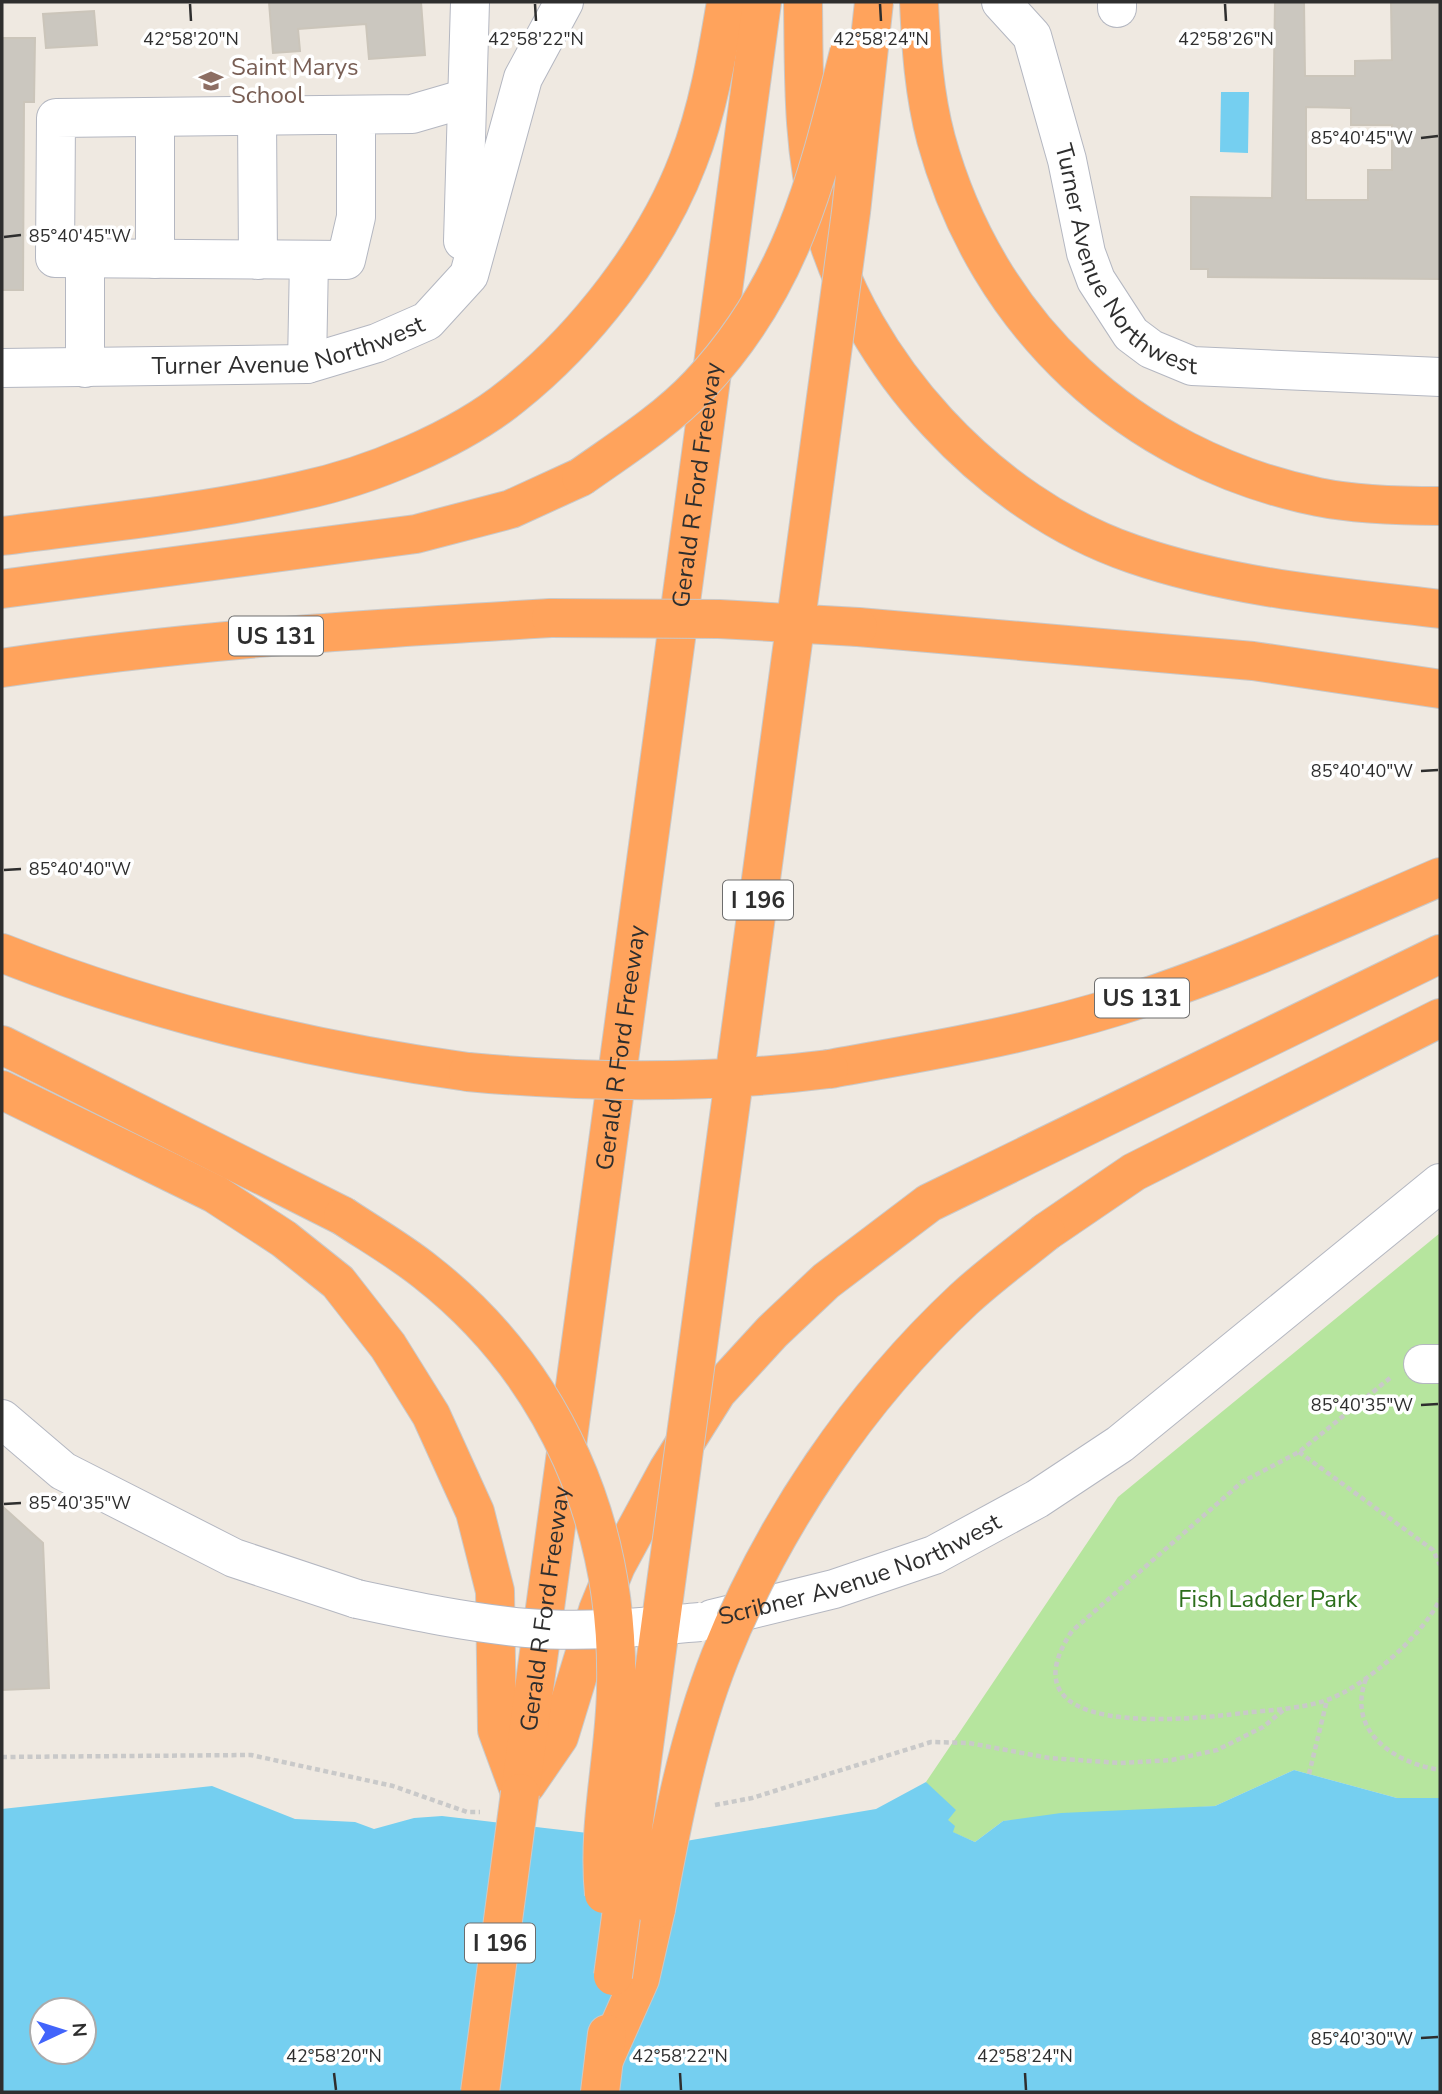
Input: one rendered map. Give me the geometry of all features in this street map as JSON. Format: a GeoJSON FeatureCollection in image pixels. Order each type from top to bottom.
{"type":"FeatureCollection","features":[{"type":"Feature","properties":{"kind":"highway"},"geometry":{"type":"LineString","coordinates":[[2,589],[416,534],[511,509],[581,477],[653,426],[698,386],[758,310],[778,275],[810,201],[862,2]]}},
{"type":"Feature","properties":{"kind":"highway","name":"I 196"},"geometry":{"type":"LineString","coordinates":[[602,2076],[613,1976],[851,212],[874,2]]}},
{"type":"Feature","properties":{"kind":"highway"},"geometry":{"type":"LineString","coordinates":[[919,2],[921,50],[936,139],[967,221],[1010,300],[1043,341],[1084,383],[1152,432],[1237,475],[1321,498],[1440,506]]}},
{"type":"Feature","properties":{"kind":"highway"},"geometry":{"type":"LineString","coordinates":[[2,536],[301,491],[368,471],[453,434],[512,397],[569,341],[618,285],[654,232],[688,163],[717,59],[750,5]]}},
{"type":"Feature","properties":{"kind":"highway","name":"Gerald R Ford Freeway"},"geometry":{"type":"LineString","coordinates":[[480,2092],[507,1803],[528,1734],[750,5]]}},
{"type":"Feature","properties":{"kind":"highway"},"geometry":{"type":"LineString","coordinates":[[803,6],[805,117],[813,184],[837,266],[863,324],[909,390],[954,438],[1038,509],[1078,531],[1133,554],[1210,576],[1440,609]]}},
{"type":"Feature","properties":{"kind":"highway","name":"US 131"},"geometry":{"type":"LineString","coordinates":[[2,668],[80,656],[284,635],[551,618],[719,619],[858,627],[1240,660],[1440,690]]}},
{"type":"Feature","properties":{"kind":"highway","name":"US 131"},"geometry":{"type":"LineString","coordinates":[[2,953],[111,993],[273,1038],[396,1062],[550,1080],[634,1082],[779,1076],[1014,1034],[1114,1007],[1185,984],[1440,877]]}},
{"type":"Feature","properties":{"kind":"highway"},"geometry":{"type":"LineString","coordinates":[[528,1734],[594,1623],[616,1566],[668,1470],[717,1392],[772,1332],[826,1281],[929,1203],[1440,954]]}},
{"type":"Feature","properties":{"kind":"highway"},"geometry":{"type":"LineString","coordinates":[[602,2076],[640,1979],[675,1805],[720,1656],[765,1561],[811,1482],[887,1383],[964,1299],[1046,1232],[1144,1166],[1440,1017]]}},
{"type":"Feature","properties":{"kind":"highway"},"geometry":{"type":"LineString","coordinates":[[2,1045],[343,1216],[425,1271],[452,1294],[488,1329],[529,1382],[576,1466],[594,1512],[608,1566],[614,1613],[617,1679],[603,1835],[603,1885],[613,1976]]}},
{"type":"Feature","properties":{"kind":"highway"},"geometry":{"type":"LineString","coordinates":[[2,1090],[215,1194],[284,1239],[338,1282],[388,1346],[431,1415],[475,1512],[528,1734]]}},
{"type":"Feature","properties":{"kind":"street"},"geometry":{"type":"LineString","coordinates":[[453,293],[463,248],[470,2]]}},
{"type":"Feature","properties":{"kind":"street","name":"Turner Avenue Northwest"},"geometry":{"type":"LineString","coordinates":[[2,368],[307,364],[404,333],[427,321],[469,275],[523,78],[564,2]]}},
{"type":"Feature","properties":{"kind":"street","name":"Turner Avenue Northwest"},"geometry":{"type":"LineString","coordinates":[[1000,2],[1032,36],[1067,160],[1086,253],[1096,280],[1131,334],[1151,349],[1192,366],[1440,377]]}},
{"type":"Feature","properties":{"kind":"street"},"geometry":{"type":"LineString","coordinates":[[356,115],[356,217],[345,260],[55,258],[56,118],[412,114],[467,98]]}},
{"type":"Feature","properties":{"kind":"street"},"geometry":{"type":"LineString","coordinates":[[257,116],[258,260]]}},
{"type":"Feature","properties":{"kind":"street"},"geometry":{"type":"LineString","coordinates":[[155,117],[155,259]]}},
{"type":"Feature","properties":{"kind":"street"},"geometry":{"type":"LineString","coordinates":[[85,259],[85,368]]}},
{"type":"Feature","properties":{"kind":"street"},"geometry":{"type":"LineString","coordinates":[[307,364],[309,260]]}},
{"type":"Feature","properties":{"kind":"street","name":"Scribner Avenue Northwest"},"geometry":{"type":"LineString","coordinates":[[2,1419],[63,1471],[234,1558],[357,1599],[437,1616],[528,1628],[607,1630],[700,1622],[834,1589],[934,1555],[1037,1499],[1120,1444],[1440,1183]]}},
{"type":"Feature","properties":{"kind":"path"},"geometry":{"type":"LineString","coordinates":[[1432,1364],[1390,1378],[1299,1452],[1242,1482],[1072,1631],[1057,1653],[1056,1681],[1069,1701],[1094,1714],[1140,1720],[1189,1720],[1327,1700],[1366,1678],[1430,1620],[1440,1599]]}},
{"type":"Feature","properties":{"kind":"path"},"geometry":{"type":"LineString","coordinates":[[1299,1452],[1433,1550],[1440,1565]]}},
{"type":"Feature","properties":{"kind":"path"},"geometry":{"type":"LineString","coordinates":[[1366,1678],[1359,1698],[1361,1716],[1372,1734],[1403,1759],[1440,1770]]}},
{"type":"Feature","properties":{"kind":"path"},"geometry":{"type":"LineString","coordinates":[[1309,1774],[1327,1700]]}},
{"type":"Feature","properties":{"kind":"path"},"geometry":{"type":"LineString","coordinates":[[706,1807],[752,1798],[931,1742],[969,1743],[1049,1758],[1120,1763],[1172,1760],[1217,1750],[1263,1727],[1286,1708]]}},
{"type":"Feature","properties":{"kind":"path"},"geometry":{"type":"LineString","coordinates":[[2,1758],[251,1755],[393,1786],[467,1812],[507,1803]]}},
{"type":"Feature","properties":{"kind":"green space","name":"Fish Ladder Park"},"geometry":{"type":"Polygon","coordinates":[[[1440,1233],[1440,1798],[1397,1798],[1294,1770],[1215,1806],[1003,1821],[975,1842],[952,1832],[926,1782],[1118,1497],[1440,1233]]]}},
{"type":"Feature","properties":{"kind":"water"},"geometry":{"type":"Polygon","coordinates":[[[1221,92],[1249,92],[1248,153],[1220,152],[1221,92]]]}},
{"type":"Feature","properties":{"kind":"water"},"geometry":{"type":"Polygon","coordinates":[[[1294,1770],[1397,1798],[1440,1798],[1440,2092],[2,2092],[2,1809],[212,1786],[295,1819],[355,1822],[374,1829],[414,1818],[442,1816],[674,1843],[876,1809],[926,1782],[956,1810],[948,1820],[955,1826],[953,1832],[975,1842],[1003,1821],[1061,1813],[1215,1806],[1294,1770]]]}},
{"type":"Feature","properties":{"kind":"building"},"geometry":{"type":"Polygon","coordinates":[[[269,2],[421,2],[425,55],[369,59],[366,24],[298,29],[300,51],[273,53],[269,2]]]}},
{"type":"Feature","properties":{"kind":"building"},"geometry":{"type":"Polygon","coordinates":[[[1275,2],[1304,2],[1305,76],[1355,76],[1355,61],[1392,60],[1391,2],[1440,2],[1440,279],[1208,277],[1208,269],[1191,269],[1191,197],[1272,198],[1275,2]],[[1306,107],[1306,200],[1368,200],[1368,170],[1392,170],[1392,125],[1351,125],[1351,108],[1306,107]]]}},
{"type":"Feature","properties":{"kind":"building"},"geometry":{"type":"Polygon","coordinates":[[[94,11],[97,45],[46,48],[43,14],[94,11]]]}},
{"type":"Feature","properties":{"kind":"building"},"geometry":{"type":"Polygon","coordinates":[[[2,38],[35,38],[34,102],[24,102],[23,290],[2,290],[2,38]]]}},
{"type":"Feature","properties":{"kind":"building"},"geometry":{"type":"Polygon","coordinates":[[[2,1506],[43,1543],[49,1688],[2,1690],[2,1506]]]}},
{"type":"Feature","properties":{"kind":"place","name":"Saint Marys School"},"geometry":{"type":"Point","coordinates":[211,81]}}]}
